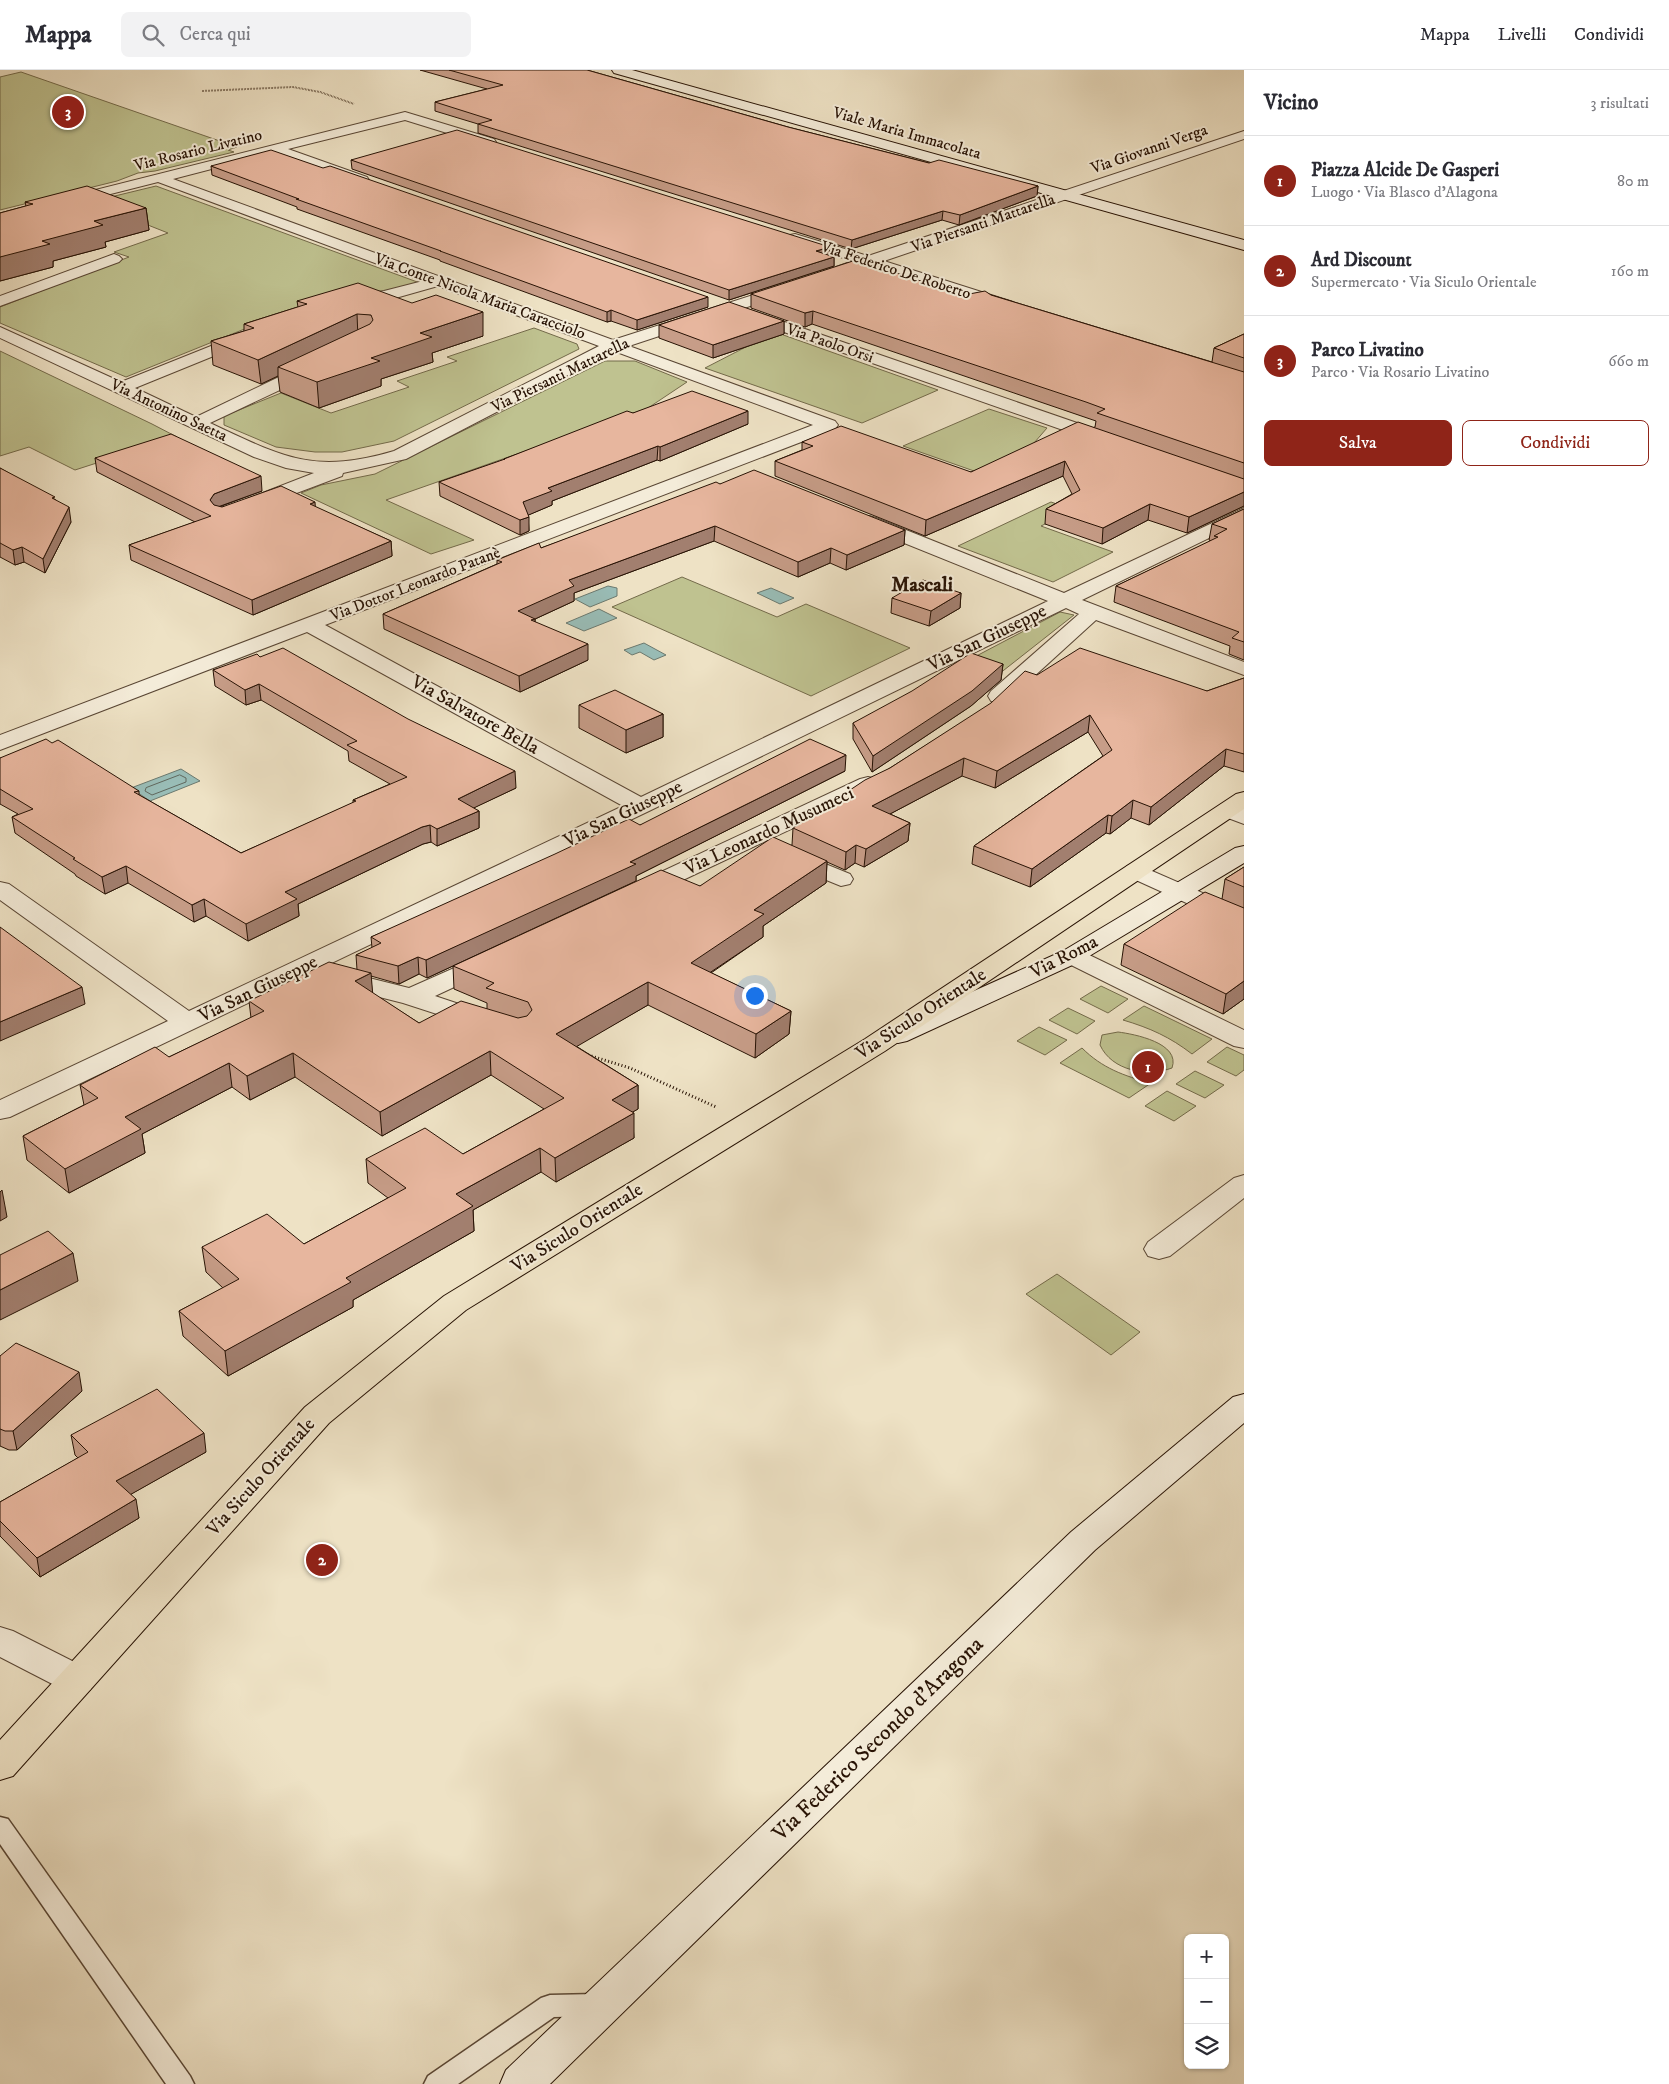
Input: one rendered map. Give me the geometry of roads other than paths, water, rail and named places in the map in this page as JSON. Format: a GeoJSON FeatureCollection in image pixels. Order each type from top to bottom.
{"type":"FeatureCollection","features":[{"type":"Feature","properties":{"kind":"main road","name":"Via Siculo Orientale"},"geometry":{"type":"LineString","coordinates":[[0,1764],[318,1415],[455,1303],[875,1045],[1136,871],[1239,808]]}},
{"type":"Feature","properties":{"kind":"street","name":"Viale Maria Immacolata"},"geometry":{"type":"LineString","coordinates":[[618,70],[1244,246]]}},
{"type":"Feature","properties":{"kind":"street","name":"Via Rosario Livatino"},"geometry":{"type":"LineString","coordinates":[[0,218],[400,117],[500,146]]}},
{"type":"Feature","properties":{"kind":"street","name":"Via Giovanni Verga"},"geometry":{"type":"LineString","coordinates":[[1066,195],[1244,135]]}},
{"type":"Feature","properties":{"kind":"street"},"geometry":{"type":"LineString","coordinates":[[274,149],[376,185]]}},
{"type":"Feature","properties":{"kind":"street","name":"Via Conte Nicola Maria Caracciolo"},"geometry":{"type":"LineString","coordinates":[[159,178],[829,425]]}},
{"type":"Feature","properties":{"kind":"street","name":"Via Piersanti Mattarella"},"geometry":{"type":"LineString","coordinates":[[344,469],[400,455],[614,345],[870,262],[1066,195]]}},
{"type":"Feature","properties":{"kind":"street","name":"Via Federico De Roberto"},"geometry":{"type":"LineString","coordinates":[[784,235],[1019,309]]}},
{"type":"Feature","properties":{"kind":"street"},"geometry":{"type":"LineString","coordinates":[[0,301],[114,259]]}},
{"type":"Feature","properties":{"kind":"street"},"geometry":{"type":"LineString","coordinates":[[339,302],[385,296],[440,281]]}},
{"type":"Feature","properties":{"kind":"street","name":"Via Paolo Orsi"},"geometry":{"type":"LineString","coordinates":[[711,301],[1122,444]]}},
{"type":"Feature","properties":{"kind":"street","name":"Via Antonino Saetta"},"geometry":{"type":"LineString","coordinates":[[0,332],[260,453],[297,465],[344,469]]}},
{"type":"Feature","properties":{"kind":"street"},"geometry":{"type":"LineString","coordinates":[[121,388],[258,333]]}},
{"type":"Feature","properties":{"kind":"street"},"geometry":{"type":"LineString","coordinates":[[197,423],[330,360]]}},
{"type":"Feature","properties":{"kind":"street","name":"Via Dottor Leonardo Patanè"},"geometry":{"type":"LineString","coordinates":[[0,743],[829,425]]}},
{"type":"Feature","properties":{"kind":"street"},"geometry":{"type":"LineString","coordinates":[[726,465],[753,476]]}},
{"type":"Feature","properties":{"kind":"street"},"geometry":{"type":"LineString","coordinates":[[240,508],[344,469]]}},
{"type":"Feature","properties":{"kind":"street","name":"Via San Giuseppe"},"geometry":{"type":"LineString","coordinates":[[0,1111],[641,806],[1244,514]]}},
{"type":"Feature","properties":{"kind":"street"},"geometry":{"type":"LineString","coordinates":[[854,516],[1093,612],[1244,670]]}},
{"type":"Feature","properties":{"kind":"street"},"geometry":{"type":"LineString","coordinates":[[980,713],[1093,612]]}},
{"type":"Feature","properties":{"kind":"street","name":"Via Salvatore Bella"},"geometry":{"type":"LineString","coordinates":[[309,625],[641,806]]}},
{"type":"Feature","properties":{"kind":"street","name":"Via Leonardo Musumeci"},"geometry":{"type":"LineString","coordinates":[[617,902],[888,774]]}},
{"type":"Feature","properties":{"kind":"street"},"geometry":{"type":"LineString","coordinates":[[751,839],[841,879]]}},
{"type":"Feature","properties":{"kind":"street","name":"Via Roma"},"geometry":{"type":"LineString","coordinates":[[875,1045],[1072,956],[1182,892],[1244,853]]}},
{"type":"Feature","properties":{"kind":"street"},"geometry":{"type":"LineString","coordinates":[[1136,871],[1244,920]]}},
{"type":"Feature","properties":{"kind":"street"},"geometry":{"type":"LineString","coordinates":[[4,896],[188,1023]]}},
{"type":"Feature","properties":{"kind":"street"},"geometry":{"type":"LineString","coordinates":[[412,997],[510,952]]}},
{"type":"Feature","properties":{"kind":"street"},"geometry":{"type":"LineString","coordinates":[[1072,956],[1240,1033]]}},
{"type":"Feature","properties":{"kind":"street"},"geometry":{"type":"LineString","coordinates":[[302,968],[412,997],[510,1030]]}},
{"type":"Feature","properties":{"kind":"street"},"geometry":{"type":"LineString","coordinates":[[1159,1249],[1244,1184]]}},
{"type":"Feature","properties":{"kind":"street","name":"Via Federico Secondo d'Aragona"},"geometry":{"type":"LineString","coordinates":[[521,2084],[1083,1541],[1244,1405]]}},
{"type":"Feature","properties":{"kind":"street"},"geometry":{"type":"LineString","coordinates":[[0,1641],[77,1680]]}},
{"type":"Feature","properties":{"kind":"lane"},"geometry":{"type":"LineString","coordinates":[[0,1826],[181,2084]]}},
{"type":"Feature","properties":{"kind":"lane"},"geometry":{"type":"LineString","coordinates":[[437,2084],[550,2006],[604,2005]]}},
{"type":"Feature","properties":{"kind":"water"},"geometry":{"type":"Polygon","coordinates":[[[608,586],[617,588],[617,596],[590,607],[575,599],[608,586]]]}},
{"type":"Feature","properties":{"kind":"water"},"geometry":{"type":"Polygon","coordinates":[[[771,588],[794,598],[780,604],[757,593],[771,588]]]}},
{"type":"Feature","properties":{"kind":"water"},"geometry":{"type":"Polygon","coordinates":[[[599,609],[617,618],[584,631],[566,623],[599,609]]]}},
{"type":"Feature","properties":{"kind":"water"},"geometry":{"type":"Polygon","coordinates":[[[644,643],[666,655],[654,660],[640,652],[632,655],[624,650],[644,643]]]}},
{"type":"Feature","properties":{"kind":"water"},"geometry":{"type":"Polygon","coordinates":[[[181,769],[200,781],[150,801],[131,788],[181,769]]]}},
{"type":"Feature","properties":{"kind":"place","name":"Parco Livatino"},"geometry":{"type":"Point","coordinates":[68,112]}},
{"type":"Feature","properties":{"kind":"place","name":"Piazza Alcide De Gasperi"},"geometry":{"type":"Point","coordinates":[1148,1067]}},
{"type":"Feature","properties":{"kind":"place","name":"Ard Discount"},"geometry":{"type":"Point","coordinates":[322,1560]}},
{"type":"Feature","properties":{"kind":"district","name":"Mascali"},"geometry":{"type":"Point","coordinates":[922,585]}}]}
